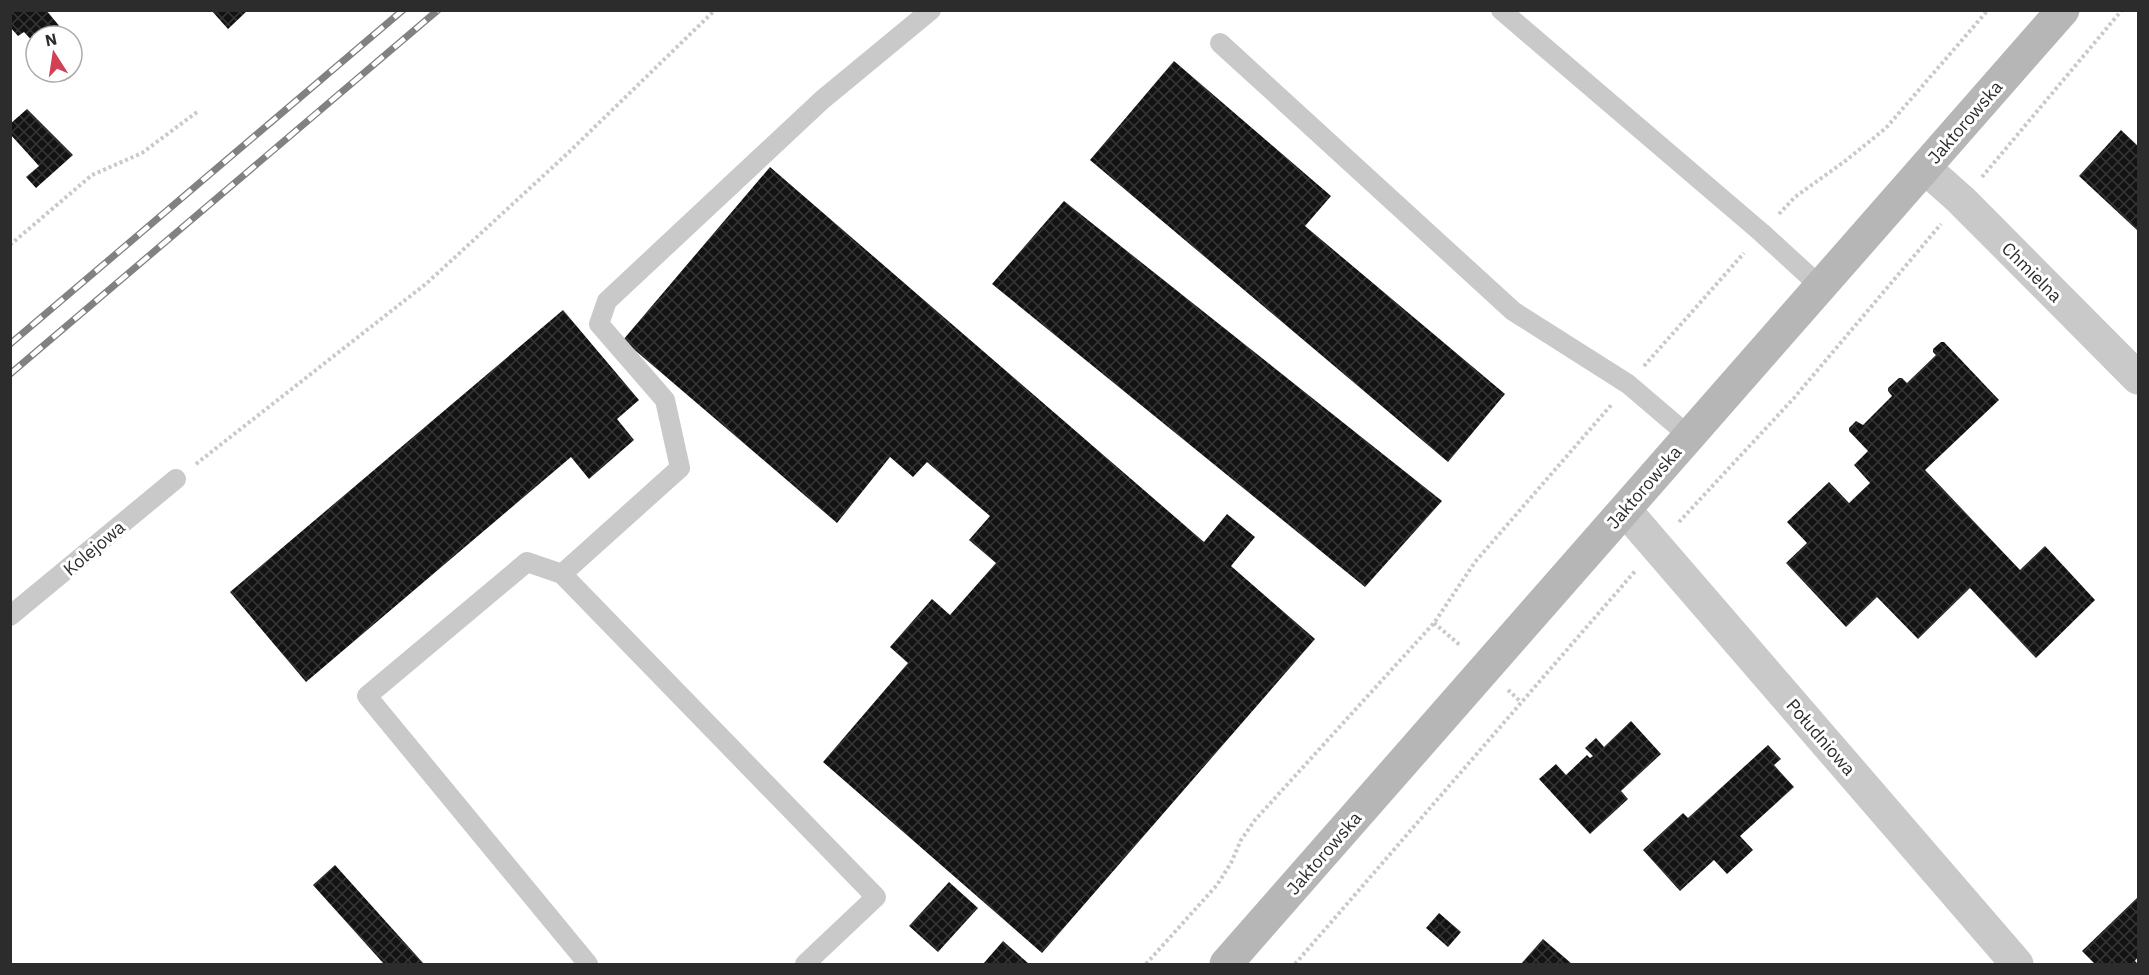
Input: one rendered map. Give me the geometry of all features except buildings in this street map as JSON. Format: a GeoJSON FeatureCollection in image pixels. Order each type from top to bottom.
{"type":"FeatureCollection","features":[{"type":"Feature","properties":{"kind":"main road","name":"Jaktorowska"},"geometry":{"type":"LineString","coordinates":[[1226,964],[2063,10]]}},
{"type":"Feature","properties":{"kind":"street","name":"Chmielna"},"geometry":{"type":"LineString","coordinates":[[1925,168],[1961,200],[2139,378]]}},
{"type":"Feature","properties":{"kind":"street","name":"Południowa"},"geometry":{"type":"LineString","coordinates":[[1625,510],[2017,964]]}},
{"type":"Feature","properties":{"kind":"lane"},"geometry":{"type":"LineString","coordinates":[[562,574],[680,468],[664,400],[599,324],[607,301],[822,100],[931,10]]}},
{"type":"Feature","properties":{"kind":"lane"},"geometry":{"type":"LineString","coordinates":[[1501,10],[1762,233],[1821,287]]}},
{"type":"Feature","properties":{"kind":"lane"},"geometry":{"type":"LineString","coordinates":[[1220,43],[1513,312],[1628,384],[1689,436]]}},
{"type":"Feature","properties":{"kind":"lane","name":"Kolejowa"},"geometry":{"type":"LineString","coordinates":[[10,616],[176,480]]}},
{"type":"Feature","properties":{"kind":"lane"},"geometry":{"type":"LineString","coordinates":[[588,964],[367,696],[526,562],[562,574],[876,897],[805,964]]}},
{"type":"Feature","properties":{"kind":"path"},"geometry":{"type":"LineString","coordinates":[[176,480],[427,283],[568,153],[715,10]]}},
{"type":"Feature","properties":{"kind":"path"},"geometry":{"type":"LineString","coordinates":[[1146,964],[1217,885],[1231,863],[1241,840],[1255,820],[1434,623],[1475,562],[1628,384],[1795,197],[1886,128],[1988,10]]}},
{"type":"Feature","properties":{"kind":"path"},"geometry":{"type":"LineString","coordinates":[[1295,964],[1658,546],[1794,398],[2122,10]]}},
{"type":"Feature","properties":{"kind":"path"},"geometry":{"type":"LineString","coordinates":[[10,246],[92,175],[142,153],[197,112]]}},
{"type":"Feature","properties":{"kind":"railway"},"geometry":{"type":"LineString","coordinates":[[10,344],[403,10]]}},
{"type":"Feature","properties":{"kind":"railway"},"geometry":{"type":"LineString","coordinates":[[10,374],[438,10]]}}]}
